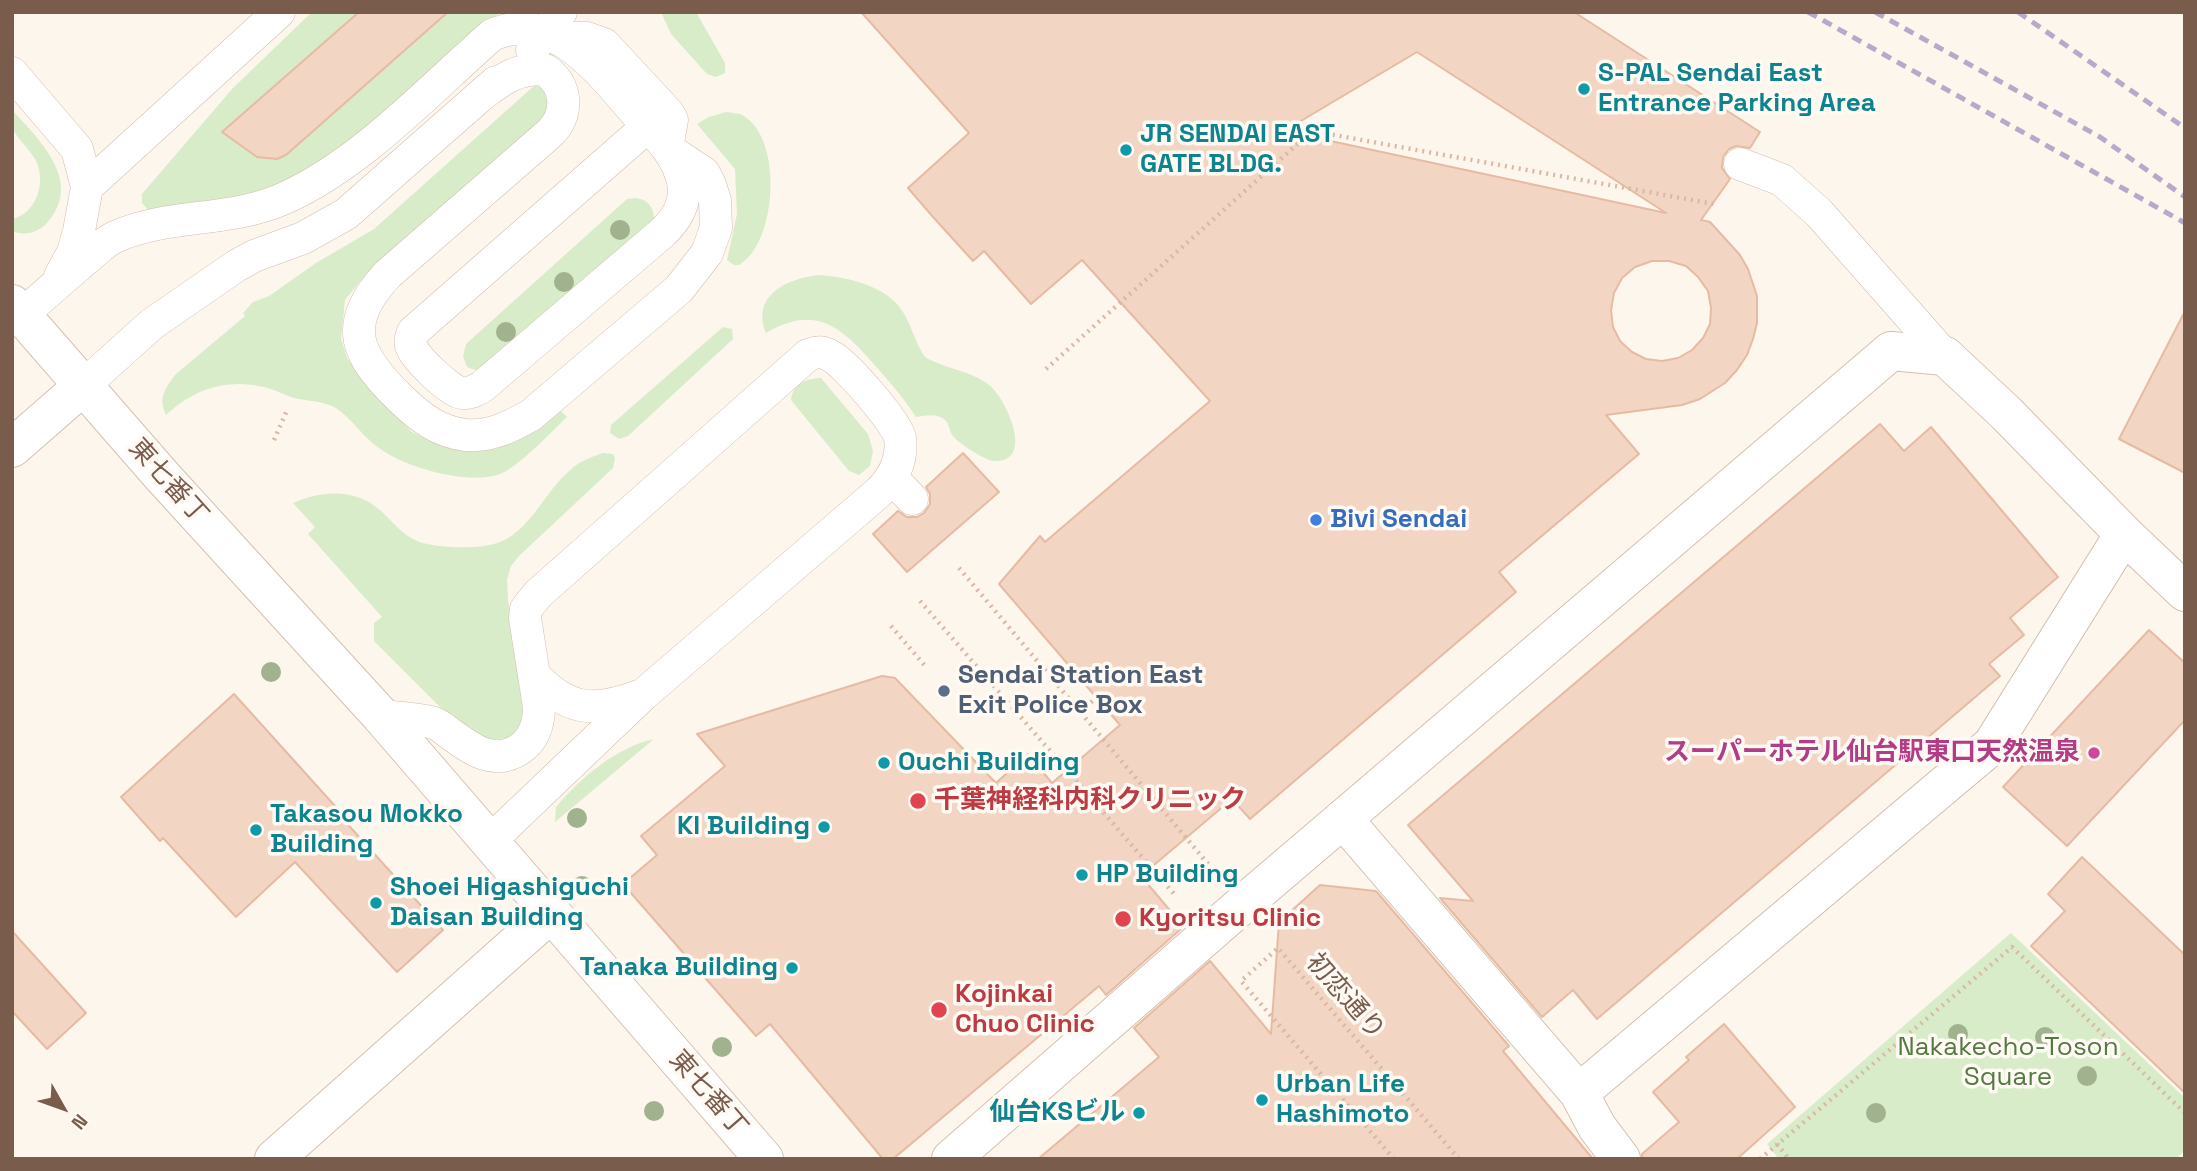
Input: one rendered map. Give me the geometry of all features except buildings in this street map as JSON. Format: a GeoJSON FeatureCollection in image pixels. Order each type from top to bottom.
{"type":"FeatureCollection","features":[{"type":"Feature","properties":{"kind":"street","name":"東七番丁"},"geometry":{"type":"LineString","coordinates":[[22,310],[83,386],[381,716],[764,1159]]}},
{"type":"Feature","properties":{"kind":"street"},"geometry":{"type":"LineString","coordinates":[[951,1159],[1343,819],[1891,351],[1944,356],[2007,414],[2124,534],[2185,592]]}},
{"type":"Feature","properties":{"kind":"street"},"geometry":{"type":"LineString","coordinates":[[12,448],[83,386]]}},
{"type":"Feature","properties":{"kind":"street"},"geometry":{"type":"LineString","coordinates":[[1579,1093],[1992,745],[2124,534]]}},
{"type":"Feature","properties":{"kind":"street"},"geometry":{"type":"LineString","coordinates":[[1343,819],[1579,1093],[1597,1127],[1621,1159]]}},
{"type":"Feature","properties":{"kind":"street"},"geometry":{"type":"LineString","coordinates":[[274,1159],[551,913]]}},
{"type":"Feature","properties":{"kind":"lane"},"geometry":{"type":"LineString","coordinates":[[87,187],[279,12]]}},
{"type":"Feature","properties":{"kind":"lane"},"geometry":{"type":"LineString","coordinates":[[22,310],[113,237],[154,225],[244,212],[304,189],[340,166],[492,35],[505,29],[554,28],[596,40],[612,51],[672,120],[658,137],[421,323],[410,339],[411,347],[453,390],[463,394],[473,392],[675,221],[683,203],[683,184],[677,163],[658,137]]}},
{"type":"Feature","properties":{"kind":"lane"},"geometry":{"type":"LineString","coordinates":[[83,386],[152,324],[236,266],[346,215],[554,28]]}},
{"type":"Feature","properties":{"kind":"lane"},"geometry":{"type":"LineString","coordinates":[[480,96],[502,79],[520,71],[545,70],[559,84],[564,105],[558,125],[550,133],[375,287],[360,317],[360,345],[378,376],[431,425],[451,433],[489,434],[510,427],[531,415],[690,278],[712,241],[716,228],[715,200],[704,173],[658,137]]}},
{"type":"Feature","properties":{"kind":"lane"},"geometry":{"type":"LineString","coordinates":[[12,74],[77,149],[87,187],[79,231],[63,272],[22,310]]}},
{"type":"Feature","properties":{"kind":"lane"},"geometry":{"type":"LineString","coordinates":[[1740,164],[1782,180],[1819,213],[1944,356]]}},
{"type":"Feature","properties":{"kind":"lane"},"geometry":{"type":"LineString","coordinates":[[381,716],[436,723],[470,749],[491,757],[502,757],[524,746],[534,734],[539,721],[525,618],[526,610],[538,594],[808,355],[818,352],[837,359],[849,370],[896,428],[902,489],[879,492],[644,694],[490,841]]}},
{"type":"Feature","properties":{"kind":"lane"},"geometry":{"type":"LineString","coordinates":[[534,675],[547,689],[578,706],[608,706],[644,694]]}},
{"type":"Feature","properties":{"kind":"path"},"geometry":{"type":"LineString","coordinates":[[1046,369],[1312,131],[1716,204]]}},
{"type":"Feature","properties":{"kind":"path"},"geometry":{"type":"LineString","coordinates":[[274,440],[288,408]]}},
{"type":"Feature","properties":{"kind":"path"},"geometry":{"type":"LineString","coordinates":[[959,568],[1209,865],[1202,872]]}},
{"type":"Feature","properties":{"kind":"path"},"geometry":{"type":"LineString","coordinates":[[920,601],[1174,896],[1184,887]]}},
{"type":"Feature","properties":{"kind":"path"},"geometry":{"type":"LineString","coordinates":[[891,626],[926,667]]}},
{"type":"Feature","properties":{"kind":"path"},"geometry":{"type":"LineString","coordinates":[[1080,711],[1096,698]]}},
{"type":"Feature","properties":{"kind":"path"},"geometry":{"type":"LineString","coordinates":[[1760,1159],[2012,947],[2185,1113]]}},
{"type":"Feature","properties":{"kind":"path","name":"初恋通り"},"geometry":{"type":"LineString","coordinates":[[1394,1159],[1241,981],[1278,948],[1459,1159]]}},
{"type":"Feature","properties":{"kind":"path"},"geometry":{"type":"LineString","coordinates":[[1777,1144],[1789,1159]]}},
{"type":"Feature","properties":{"kind":"green space"},"geometry":{"type":"Polygon","coordinates":[[[312,12],[500,12],[456,57],[352,146],[264,197],[149,211],[142,203],[142,194],[233,88],[312,12]]]}},
{"type":"Feature","properties":{"kind":"green space"},"geometry":{"type":"Polygon","coordinates":[[[661,12],[696,12],[725,63],[725,73],[716,77],[707,74],[671,34],[661,12]]]}},
{"type":"Feature","properties":{"kind":"green space"},"geometry":{"type":"Polygon","coordinates":[[[535,85],[546,86],[550,112],[359,283],[345,300],[341,338],[347,358],[372,390],[412,432],[428,440],[447,444],[560,410],[567,417],[533,450],[514,466],[497,475],[453,476],[420,468],[391,455],[368,439],[336,408],[250,385],[224,385],[199,392],[166,415],[163,398],[172,379],[245,316],[243,313],[253,302],[269,296],[316,263],[374,229],[535,85]]]}},
{"type":"Feature","properties":{"kind":"green space"},"geometry":{"type":"Polygon","coordinates":[[[12,110],[45,148],[60,177],[61,192],[57,208],[47,223],[26,233],[12,231],[12,219],[21,216],[33,203],[40,186],[40,177],[35,159],[12,127],[12,110]]]}},
{"type":"Feature","properties":{"kind":"green space"},"geometry":{"type":"Polygon","coordinates":[[[726,112],[742,115],[755,127],[765,145],[770,167],[768,214],[752,253],[739,265],[727,260],[737,214],[735,169],[697,124],[726,112]]]}},
{"type":"Feature","properties":{"kind":"green space"},"geometry":{"type":"Polygon","coordinates":[[[636,198],[650,205],[654,220],[481,372],[467,367],[463,356],[466,344],[627,199],[636,198]]]}},
{"type":"Feature","properties":{"kind":"green space"},"geometry":{"type":"Polygon","coordinates":[[[818,275],[853,280],[887,295],[903,312],[925,357],[974,376],[989,385],[1003,403],[1014,429],[1013,452],[1007,459],[994,461],[972,451],[956,439],[943,418],[932,415],[916,417],[860,349],[837,329],[812,320],[783,325],[766,333],[763,308],[775,291],[795,280],[818,275]]]}},
{"type":"Feature","properties":{"kind":"green space"},"geometry":{"type":"Polygon","coordinates":[[[723,327],[732,329],[733,339],[628,436],[619,439],[610,433],[611,425],[723,327]]]}},
{"type":"Feature","properties":{"kind":"green space"},"geometry":{"type":"Polygon","coordinates":[[[821,378],[868,434],[873,451],[870,466],[859,475],[849,471],[791,400],[794,390],[801,383],[821,378]]]}},
{"type":"Feature","properties":{"kind":"green space"},"geometry":{"type":"Polygon","coordinates":[[[603,453],[613,454],[613,468],[511,566],[507,579],[508,602],[531,698],[518,731],[507,738],[485,740],[463,730],[374,641],[374,623],[382,617],[308,534],[315,527],[293,503],[328,494],[351,495],[372,504],[406,534],[422,543],[451,547],[489,545],[513,535],[523,526],[570,470],[603,453]]]}},
{"type":"Feature","properties":{"kind":"green space"},"geometry":{"type":"Polygon","coordinates":[[[654,739],[555,822],[556,807],[576,785],[613,756],[654,739]]]}},
{"type":"Feature","properties":{"kind":"green space","name":"Nakakecho-Toson Square"},"geometry":{"type":"Polygon","coordinates":[[[2011,933],[2185,1098],[2185,1150],[2176,1159],[1779,1159],[1767,1144],[2011,933]]]}},
{"type":"Feature","properties":{"kind":"railway"},"geometry":{"type":"LineString","coordinates":[[1808,12],[2185,223]]}},
{"type":"Feature","properties":{"kind":"railway"},"geometry":{"type":"LineString","coordinates":[[1875,12],[2100,137],[2185,197]]}},
{"type":"Feature","properties":{"kind":"railway"},"geometry":{"type":"LineString","coordinates":[[2018,12],[2185,128]]}},
{"type":"Feature","properties":{"kind":"place","name":"S-PAL Sendai East Entrance Parking Area"},"geometry":{"type":"Point","coordinates":[1584,89]}},
{"type":"Feature","properties":{"kind":"place","name":"JR SENDAI EAST GATE BLDG."},"geometry":{"type":"Point","coordinates":[1126,150]}},
{"type":"Feature","properties":{"kind":"place","name":"Bivi Sendai"},"geometry":{"type":"Point","coordinates":[1316,520]}},
{"type":"Feature","properties":{"kind":"place","name":"Sendai Station East Exit Police Box"},"geometry":{"type":"Point","coordinates":[944,691]}},
{"type":"Feature","properties":{"kind":"place","name":"スーパーホテル仙台駅東口天然温泉"},"geometry":{"type":"Point","coordinates":[2094,753]}},
{"type":"Feature","properties":{"kind":"place","name":"Ouchi Building"},"geometry":{"type":"Point","coordinates":[884,763]}},
{"type":"Feature","properties":{"kind":"place","name":"千葉神経科内科クリニック"},"geometry":{"type":"Point","coordinates":[918,801]}},
{"type":"Feature","properties":{"kind":"place","name":"KI Building"},"geometry":{"type":"Point","coordinates":[824,827]}},
{"type":"Feature","properties":{"kind":"place","name":"Takasou Mokko Building"},"geometry":{"type":"Point","coordinates":[256,830]}},
{"type":"Feature","properties":{"kind":"place","name":"HP Building"},"geometry":{"type":"Point","coordinates":[1082,875]}},
{"type":"Feature","properties":{"kind":"place","name":"Shoei Higashiguchi Daisan Building"},"geometry":{"type":"Point","coordinates":[376,903]}},
{"type":"Feature","properties":{"kind":"place","name":"Kyoritsu Clinic"},"geometry":{"type":"Point","coordinates":[1123,919]}},
{"type":"Feature","properties":{"kind":"place","name":"Tanaka Building"},"geometry":{"type":"Point","coordinates":[792,968]}},
{"type":"Feature","properties":{"kind":"place","name":"Kojinkai Chuo Clinic"},"geometry":{"type":"Point","coordinates":[939,1010]}},
{"type":"Feature","properties":{"kind":"place","name":"Urban Life Hashimoto"},"geometry":{"type":"Point","coordinates":[1262,1100]}},
{"type":"Feature","properties":{"kind":"place","name":"仙台KSビル"},"geometry":{"type":"Point","coordinates":[1139,1113]}}]}
